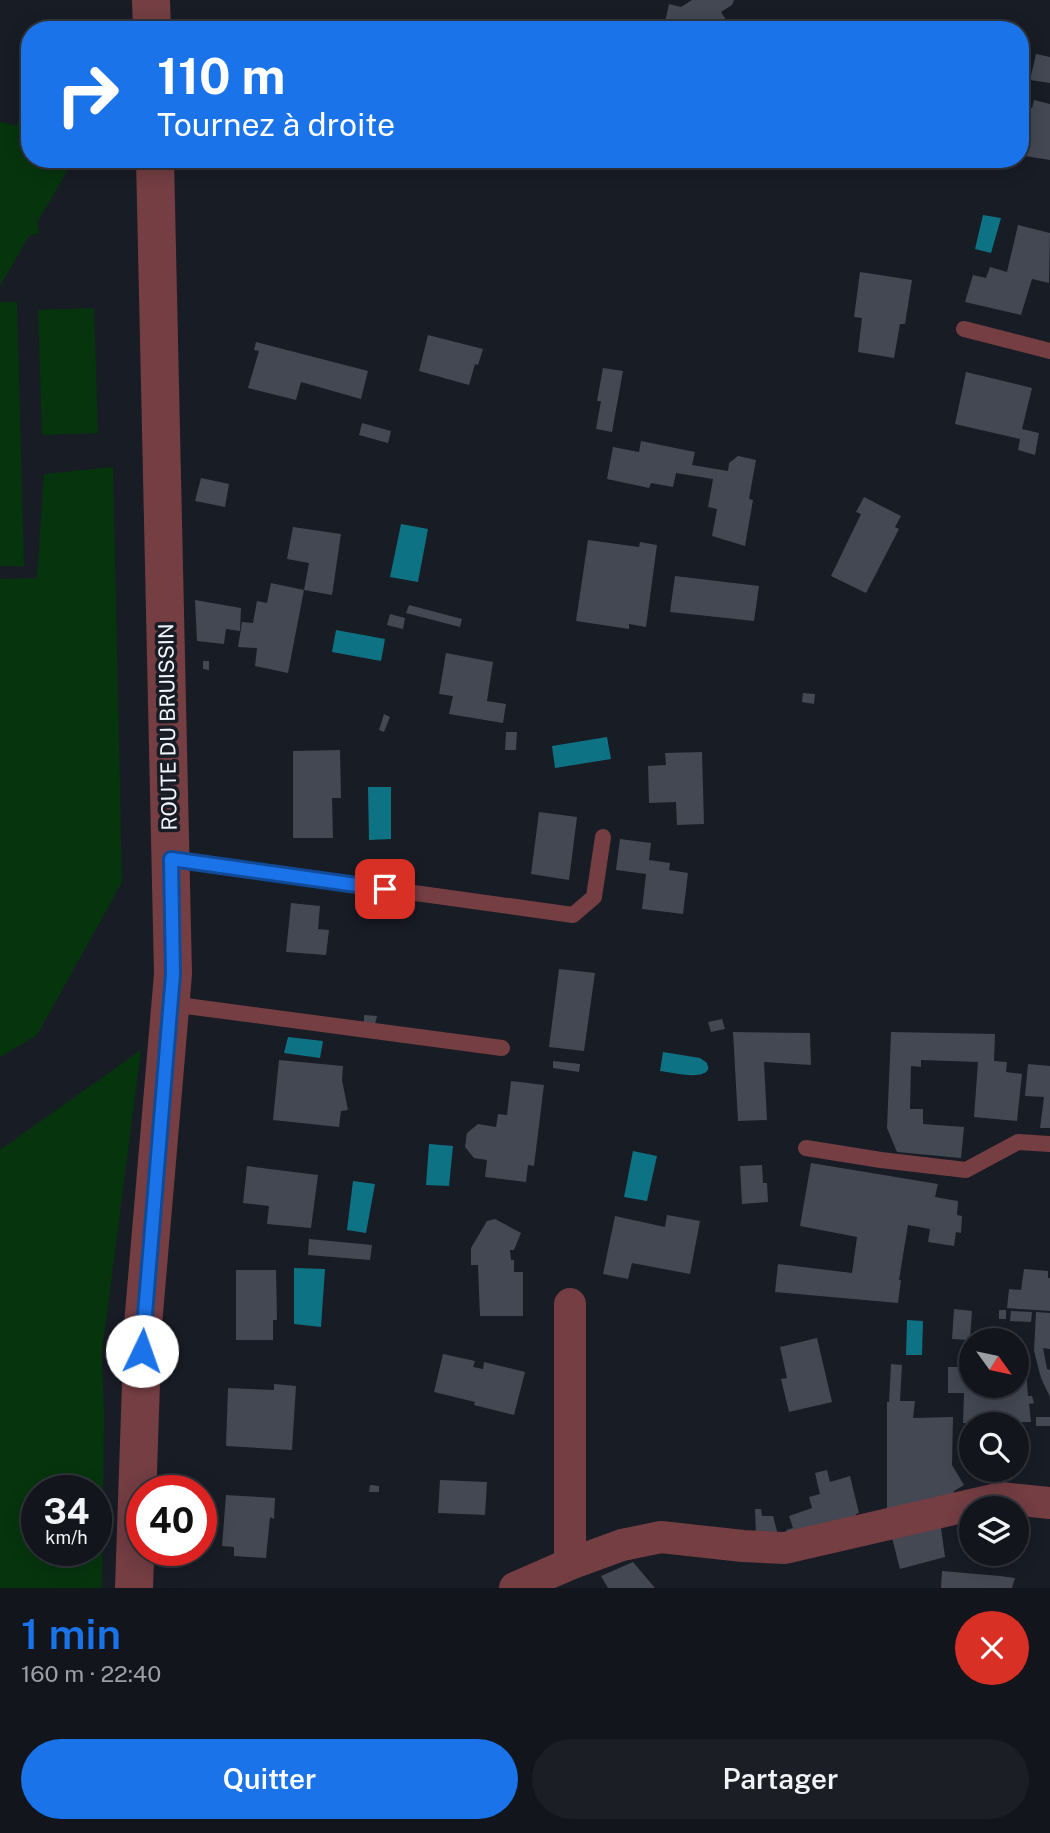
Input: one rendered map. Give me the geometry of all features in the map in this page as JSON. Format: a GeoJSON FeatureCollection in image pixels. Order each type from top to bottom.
{"type":"FeatureCollection","features":[{"type":"Feature","properties":{"kind":"street"},"geometry":{"type":"LineString","coordinates":[[152,0],[152,21]]}},
{"type":"Feature","properties":{"kind":"street","name":"ROUTE DU BRUISSIN"},"geometry":{"type":"LineString","coordinates":[[134,1588],[143,1325],[173,974],[155,168]]}},
{"type":"Feature","properties":{"kind":"street"},"geometry":{"type":"LineString","coordinates":[[570,1304],[570,1564]]}},
{"type":"Feature","properties":{"kind":"street"},"geometry":{"type":"LineString","coordinates":[[515,1588],[622,1545],[661,1537],[785,1548],[1001,1498],[1050,1503]]}},
{"type":"Feature","properties":{"kind":"lane"},"geometry":{"type":"LineString","coordinates":[[964,330],[1050,351]]}},
{"type":"Feature","properties":{"kind":"lane"},"geometry":{"type":"LineString","coordinates":[[171,859],[573,915],[594,897],[603,837]]}},
{"type":"Feature","properties":{"kind":"lane"},"geometry":{"type":"LineString","coordinates":[[171,1004],[502,1048]]}},
{"type":"Feature","properties":{"kind":"lane"},"geometry":{"type":"LineString","coordinates":[[806,1148],[966,1170],[1018,1142],[1050,1144]]}},
{"type":"Feature","properties":{"kind":"green space"},"geometry":{"type":"Polygon","coordinates":[[[21,112],[21,168],[69,168],[37,223],[39,233],[29,236],[0,286],[0,122],[17,126],[21,112]]]}},
{"type":"Feature","properties":{"kind":"green space"},"geometry":{"type":"Polygon","coordinates":[[[0,302],[17,302],[24,566],[0,566],[0,302]]]}},
{"type":"Feature","properties":{"kind":"green space"},"geometry":{"type":"Polygon","coordinates":[[[94,308],[98,433],[42,435],[38,310],[94,308]]]}},
{"type":"Feature","properties":{"kind":"green space"},"geometry":{"type":"Polygon","coordinates":[[[113,467],[122,882],[37,1035],[0,1057],[0,579],[37,578],[44,474],[113,467]]]}},
{"type":"Feature","properties":{"kind":"green space"},"geometry":{"type":"Polygon","coordinates":[[[141,1050],[102,1352],[103,1475],[21,1475],[21,1566],[102,1566],[102,1588],[0,1588],[0,1150],[141,1050]]]}},
{"type":"Feature","properties":{"kind":"water"},"geometry":{"type":"Polygon","coordinates":[[[983,215],[1001,218],[991,253],[975,249],[983,215]]]}},
{"type":"Feature","properties":{"kind":"water"},"geometry":{"type":"Polygon","coordinates":[[[401,524],[428,529],[418,582],[390,577],[401,524]]]}},
{"type":"Feature","properties":{"kind":"water"},"geometry":{"type":"Polygon","coordinates":[[[336,630],[385,639],[381,661],[332,652],[336,630]]]}},
{"type":"Feature","properties":{"kind":"water"},"geometry":{"type":"Polygon","coordinates":[[[607,737],[611,759],[555,768],[552,746],[607,737]]]}},
{"type":"Feature","properties":{"kind":"water"},"geometry":{"type":"Polygon","coordinates":[[[368,787],[391,787],[391,839],[369,840],[368,787]]]}},
{"type":"Feature","properties":{"kind":"water"},"geometry":{"type":"Polygon","coordinates":[[[288,1037],[323,1041],[320,1058],[284,1053],[288,1037]]]}},
{"type":"Feature","properties":{"kind":"water"},"geometry":{"type":"Polygon","coordinates":[[[663,1052],[700,1058],[707,1063],[708,1069],[700,1075],[660,1071],[663,1052]]]}},
{"type":"Feature","properties":{"kind":"water"},"geometry":{"type":"Polygon","coordinates":[[[429,1144],[453,1146],[449,1186],[426,1185],[429,1144]]]}},
{"type":"Feature","properties":{"kind":"water"},"geometry":{"type":"Polygon","coordinates":[[[633,1151],[657,1156],[647,1201],[624,1197],[633,1151]]]}},
{"type":"Feature","properties":{"kind":"water"},"geometry":{"type":"Polygon","coordinates":[[[353,1181],[375,1184],[366,1233],[347,1230],[353,1181]]]}},
{"type":"Feature","properties":{"kind":"water"},"geometry":{"type":"Polygon","coordinates":[[[294,1268],[325,1269],[321,1327],[294,1324],[294,1268]]]}},
{"type":"Feature","properties":{"kind":"water"},"geometry":{"type":"Polygon","coordinates":[[[907,1320],[923,1321],[922,1355],[906,1355],[907,1320]]]}},
{"type":"Feature","properties":{"kind":"building"},"geometry":{"type":"Polygon","coordinates":[[[692,0],[734,0],[732,5],[721,12],[727,21],[665,21],[669,4],[681,7],[692,0]]]}},
{"type":"Feature","properties":{"kind":"building"},"geometry":{"type":"Polygon","coordinates":[[[1036,54],[1050,57],[1050,83],[1030,80],[1036,54]]]}},
{"type":"Feature","properties":{"kind":"building"},"geometry":{"type":"Polygon","coordinates":[[[1034,100],[1050,104],[1050,160],[1029,157],[1029,107],[1032,108],[1034,100]]]}},
{"type":"Feature","properties":{"kind":"building"},"geometry":{"type":"Polygon","coordinates":[[[1018,225],[1050,233],[1049,283],[1032,279],[1021,315],[965,302],[973,275],[986,278],[990,267],[1007,272],[1018,225]]]}},
{"type":"Feature","properties":{"kind":"building"},"geometry":{"type":"Polygon","coordinates":[[[860,272],[912,280],[905,324],[900,324],[894,358],[858,352],[862,318],[854,317],[860,272]]]}},
{"type":"Feature","properties":{"kind":"building"},"geometry":{"type":"Polygon","coordinates":[[[428,335],[483,349],[469,385],[419,371],[428,335]]]}},
{"type":"Feature","properties":{"kind":"building"},"geometry":{"type":"Polygon","coordinates":[[[256,342],[368,371],[361,399],[301,382],[296,400],[248,388],[259,351],[254,350],[256,342]]]}},
{"type":"Feature","properties":{"kind":"building"},"geometry":{"type":"Polygon","coordinates":[[[603,368],[623,371],[612,432],[596,429],[601,401],[597,401],[603,368]]]}},
{"type":"Feature","properties":{"kind":"building"},"geometry":{"type":"Polygon","coordinates":[[[966,372],[1032,388],[1022,429],[1039,433],[1035,455],[1018,450],[1020,439],[955,424],[966,372]]]}},
{"type":"Feature","properties":{"kind":"building"},"geometry":{"type":"Polygon","coordinates":[[[362,423],[391,431],[388,443],[359,435],[362,423]]]}},
{"type":"Feature","properties":{"kind":"building"},"geometry":{"type":"Polygon","coordinates":[[[641,441],[695,452],[692,465],[728,471],[729,463],[738,456],[756,460],[745,546],[712,536],[717,509],[708,507],[713,479],[676,473],[673,487],[651,483],[649,488],[607,479],[613,447],[639,452],[641,441]]]}},
{"type":"Feature","properties":{"kind":"building"},"geometry":{"type":"Polygon","coordinates":[[[201,478],[229,484],[225,507],[195,501],[201,478]]]}},
{"type":"Feature","properties":{"kind":"building"},"geometry":{"type":"Polygon","coordinates":[[[864,497],[901,516],[895,527],[899,529],[866,593],[831,576],[861,514],[856,512],[864,497]]]}},
{"type":"Feature","properties":{"kind":"building"},"geometry":{"type":"Polygon","coordinates":[[[293,527],[341,534],[332,595],[304,590],[309,563],[287,559],[293,527]]]}},
{"type":"Feature","properties":{"kind":"building"},"geometry":{"type":"Polygon","coordinates":[[[588,540],[639,547],[640,542],[657,545],[646,627],[629,624],[629,629],[576,621],[588,540]]]}},
{"type":"Feature","properties":{"kind":"building"},"geometry":{"type":"Polygon","coordinates":[[[675,576],[759,586],[754,621],[670,612],[675,576]]]}},
{"type":"Feature","properties":{"kind":"building"},"geometry":{"type":"Polygon","coordinates":[[[271,583],[304,590],[288,673],[255,666],[257,648],[238,647],[242,622],[253,623],[257,601],[267,603],[271,583]]]}},
{"type":"Feature","properties":{"kind":"building"},"geometry":{"type":"Polygon","coordinates":[[[195,600],[241,608],[240,631],[226,629],[224,644],[197,641],[195,600]]]}},
{"type":"Feature","properties":{"kind":"building"},"geometry":{"type":"Polygon","coordinates":[[[409,605],[462,619],[460,627],[406,613],[409,605]]]}},
{"type":"Feature","properties":{"kind":"building"},"geometry":{"type":"Polygon","coordinates":[[[390,614],[405,618],[403,629],[387,625],[390,614]]]}},
{"type":"Feature","properties":{"kind":"building"},"geometry":{"type":"Polygon","coordinates":[[[446,653],[493,662],[487,701],[506,704],[503,723],[449,714],[453,696],[439,694],[446,653]]]}},
{"type":"Feature","properties":{"kind":"building"},"geometry":{"type":"Polygon","coordinates":[[[203,661],[209,661],[209,670],[203,669],[203,661]]]}},
{"type":"Feature","properties":{"kind":"building"},"geometry":{"type":"Polygon","coordinates":[[[803,693],[815,694],[814,704],[802,702],[803,693]]]}},
{"type":"Feature","properties":{"kind":"building"},"geometry":{"type":"Polygon","coordinates":[[[384,714],[390,717],[384,732],[379,730],[384,714]]]}},
{"type":"Feature","properties":{"kind":"building"},"geometry":{"type":"Polygon","coordinates":[[[506,732],[517,732],[516,750],[505,750],[506,732]]]}},
{"type":"Feature","properties":{"kind":"building"},"geometry":{"type":"Polygon","coordinates":[[[340,750],[341,798],[332,798],[333,838],[293,838],[293,751],[340,750]]]}},
{"type":"Feature","properties":{"kind":"building"},"geometry":{"type":"Polygon","coordinates":[[[702,752],[704,824],[677,825],[676,802],[649,803],[648,766],[666,765],[665,753],[702,752]]]}},
{"type":"Feature","properties":{"kind":"building"},"geometry":{"type":"Polygon","coordinates":[[[539,812],[577,817],[569,880],[531,874],[539,812]]]}},
{"type":"Feature","properties":{"kind":"building"},"geometry":{"type":"Polygon","coordinates":[[[620,839],[651,843],[649,860],[670,863],[669,870],[688,873],[683,914],[642,909],[646,874],[616,870],[620,839]]]}},
{"type":"Feature","properties":{"kind":"building"},"geometry":{"type":"Polygon","coordinates":[[[291,903],[320,906],[318,929],[329,930],[326,955],[286,952],[291,903]]]}},
{"type":"Feature","properties":{"kind":"building"},"geometry":{"type":"Polygon","coordinates":[[[559,969],[595,973],[584,1051],[549,1047],[559,969]]]}},
{"type":"Feature","properties":{"kind":"building"},"geometry":{"type":"Polygon","coordinates":[[[364,1015],[377,1016],[375,1024],[364,1023],[364,1015]]]}},
{"type":"Feature","properties":{"kind":"building"},"geometry":{"type":"Polygon","coordinates":[[[722,1019],[725,1029],[711,1032],[708,1022],[722,1019]]]}},
{"type":"Feature","properties":{"kind":"building"},"geometry":{"type":"Polygon","coordinates":[[[733,1032],[810,1033],[811,1065],[764,1062],[767,1120],[738,1121],[733,1032]]]}},
{"type":"Feature","properties":{"kind":"building"},"geometry":{"type":"Polygon","coordinates":[[[891,1032],[995,1034],[994,1061],[1007,1062],[1006,1072],[1022,1074],[1017,1121],[974,1117],[978,1062],[921,1060],[921,1067],[911,1066],[910,1109],[923,1109],[923,1124],[964,1127],[961,1158],[897,1152],[887,1128],[891,1032]]]}},
{"type":"Feature","properties":{"kind":"building"},"geometry":{"type":"Polygon","coordinates":[[[279,1060],[343,1066],[342,1080],[348,1110],[341,1111],[339,1127],[273,1120],[279,1060]]]}},
{"type":"Feature","properties":{"kind":"building"},"geometry":{"type":"Polygon","coordinates":[[[553,1061],[580,1064],[579,1072],[553,1068],[553,1061]]]}},
{"type":"Feature","properties":{"kind":"building"},"geometry":{"type":"Polygon","coordinates":[[[1028,1064],[1050,1066],[1050,1128],[1040,1128],[1044,1097],[1025,1096],[1028,1064]]]}},
{"type":"Feature","properties":{"kind":"building"},"geometry":{"type":"Polygon","coordinates":[[[511,1081],[544,1085],[534,1166],[528,1165],[526,1182],[485,1177],[487,1160],[474,1158],[465,1147],[467,1133],[478,1124],[496,1127],[498,1114],[507,1115],[511,1081]]]}},
{"type":"Feature","properties":{"kind":"building"},"geometry":{"type":"Polygon","coordinates":[[[811,1163],[938,1184],[935,1197],[958,1201],[957,1215],[962,1216],[961,1233],[956,1232],[954,1246],[928,1242],[930,1229],[908,1225],[898,1303],[775,1292],[778,1264],[852,1273],[857,1237],[800,1226],[811,1163]]]}},
{"type":"Feature","properties":{"kind":"building"},"geometry":{"type":"Polygon","coordinates":[[[762,1165],[768,1202],[742,1204],[740,1166],[762,1165]]]}},
{"type":"Feature","properties":{"kind":"building"},"geometry":{"type":"Polygon","coordinates":[[[247,1166],[318,1175],[311,1228],[267,1224],[269,1206],[243,1203],[247,1166]]]}},
{"type":"Feature","properties":{"kind":"building"},"geometry":{"type":"Polygon","coordinates":[[[667,1215],[700,1221],[690,1274],[632,1263],[628,1279],[603,1274],[615,1216],[665,1227],[667,1215]]]}},
{"type":"Feature","properties":{"kind":"building"},"geometry":{"type":"Polygon","coordinates":[[[495,1219],[521,1233],[514,1250],[510,1250],[511,1260],[514,1260],[514,1272],[523,1272],[523,1316],[480,1316],[478,1265],[471,1265],[471,1248],[487,1221],[495,1219]]]}},
{"type":"Feature","properties":{"kind":"building"},"geometry":{"type":"Polygon","coordinates":[[[309,1239],[372,1245],[370,1260],[308,1255],[309,1239]]]}},
{"type":"Feature","properties":{"kind":"building"},"geometry":{"type":"Polygon","coordinates":[[[1024,1269],[1048,1271],[1050,1311],[1007,1308],[1009,1289],[1021,1290],[1024,1269]]]}},
{"type":"Feature","properties":{"kind":"building"},"geometry":{"type":"Polygon","coordinates":[[[236,1270],[276,1270],[277,1320],[273,1320],[273,1340],[236,1340],[236,1270]]]}},
{"type":"Feature","properties":{"kind":"building"},"geometry":{"type":"Polygon","coordinates":[[[954,1309],[972,1311],[971,1328],[959,1328],[959,1339],[952,1339],[954,1309]]]}},
{"type":"Feature","properties":{"kind":"building"},"geometry":{"type":"Polygon","coordinates":[[[999,1310],[1006,1310],[1006,1319],[999,1319],[999,1310]]]}},
{"type":"Feature","properties":{"kind":"building"},"geometry":{"type":"Polygon","coordinates":[[[1011,1311],[1032,1312],[1031,1322],[1010,1321],[1011,1311]]]}},
{"type":"Feature","properties":{"kind":"building"},"geometry":{"type":"Polygon","coordinates":[[[1036,1312],[1050,1313],[1050,1349],[1043,1348],[1047,1369],[1050,1370],[1050,1397],[1041,1378],[1034,1351],[1036,1312]]]}},
{"type":"Feature","properties":{"kind":"building"},"geometry":{"type":"Polygon","coordinates":[[[817,1338],[832,1402],[789,1412],[781,1379],[787,1378],[780,1347],[817,1338]]]}},
{"type":"Feature","properties":{"kind":"building"},"geometry":{"type":"Polygon","coordinates":[[[443,1354],[475,1361],[473,1367],[483,1369],[484,1362],[525,1372],[514,1415],[434,1392],[443,1354]]]}},
{"type":"Feature","properties":{"kind":"building"},"geometry":{"type":"Polygon","coordinates":[[[891,1364],[902,1365],[900,1401],[915,1401],[913,1418],[953,1417],[952,1465],[959,1482],[964,1485],[954,1491],[952,1500],[887,1514],[891,1364]]]}},
{"type":"Feature","properties":{"kind":"building"},"geometry":{"type":"Polygon","coordinates":[[[948,1367],[959,1367],[959,1393],[948,1393],[948,1367]]]}},
{"type":"Feature","properties":{"kind":"building"},"geometry":{"type":"Polygon","coordinates":[[[274,1384],[296,1386],[292,1450],[226,1446],[228,1388],[274,1390],[274,1384]]]}},
{"type":"Feature","properties":{"kind":"building"},"geometry":{"type":"Polygon","coordinates":[[[1032,1396],[1034,1403],[1029,1404],[1031,1422],[1029,1412],[963,1412],[964,1398],[1032,1396]]]}},
{"type":"Feature","properties":{"kind":"building"},"geometry":{"type":"Polygon","coordinates":[[[1036,1417],[1050,1417],[1050,1426],[1036,1426],[1036,1417]]]}},
{"type":"Feature","properties":{"kind":"building"},"geometry":{"type":"Polygon","coordinates":[[[827,1470],[830,1482],[850,1476],[859,1513],[855,1519],[789,1539],[786,1530],[793,1528],[789,1516],[812,1508],[809,1497],[820,1494],[815,1473],[827,1470]]]}},
{"type":"Feature","properties":{"kind":"building"},"geometry":{"type":"Polygon","coordinates":[[[440,1480],[487,1482],[485,1515],[438,1513],[440,1480]]]}},
{"type":"Feature","properties":{"kind":"building"},"geometry":{"type":"Polygon","coordinates":[[[370,1485],[379,1486],[379,1492],[369,1492],[370,1485]]]}},
{"type":"Feature","properties":{"kind":"building"},"geometry":{"type":"Polygon","coordinates":[[[226,1495],[275,1498],[274,1519],[270,1517],[266,1558],[234,1556],[234,1547],[222,1546],[226,1495]]]}},
{"type":"Feature","properties":{"kind":"building"},"geometry":{"type":"Polygon","coordinates":[[[755,1509],[761,1509],[762,1516],[773,1516],[778,1535],[756,1535],[755,1509]]]}},
{"type":"Feature","properties":{"kind":"building"},"geometry":{"type":"Polygon","coordinates":[[[940,1521],[945,1557],[900,1569],[891,1534],[940,1521]]]}},
{"type":"Feature","properties":{"kind":"building"},"geometry":{"type":"Polygon","coordinates":[[[633,1562],[655,1588],[608,1588],[601,1576],[633,1562]]]}},
{"type":"Feature","properties":{"kind":"building"},"geometry":{"type":"Polygon","coordinates":[[[942,1571],[1015,1578],[1012,1588],[941,1588],[942,1571]]]}},
{"type":"Feature","properties":{"kind":"route"},"geometry":{"type":"LineString","coordinates":[[142,1351],[173,974],[171,859],[385,889]]}}]}
